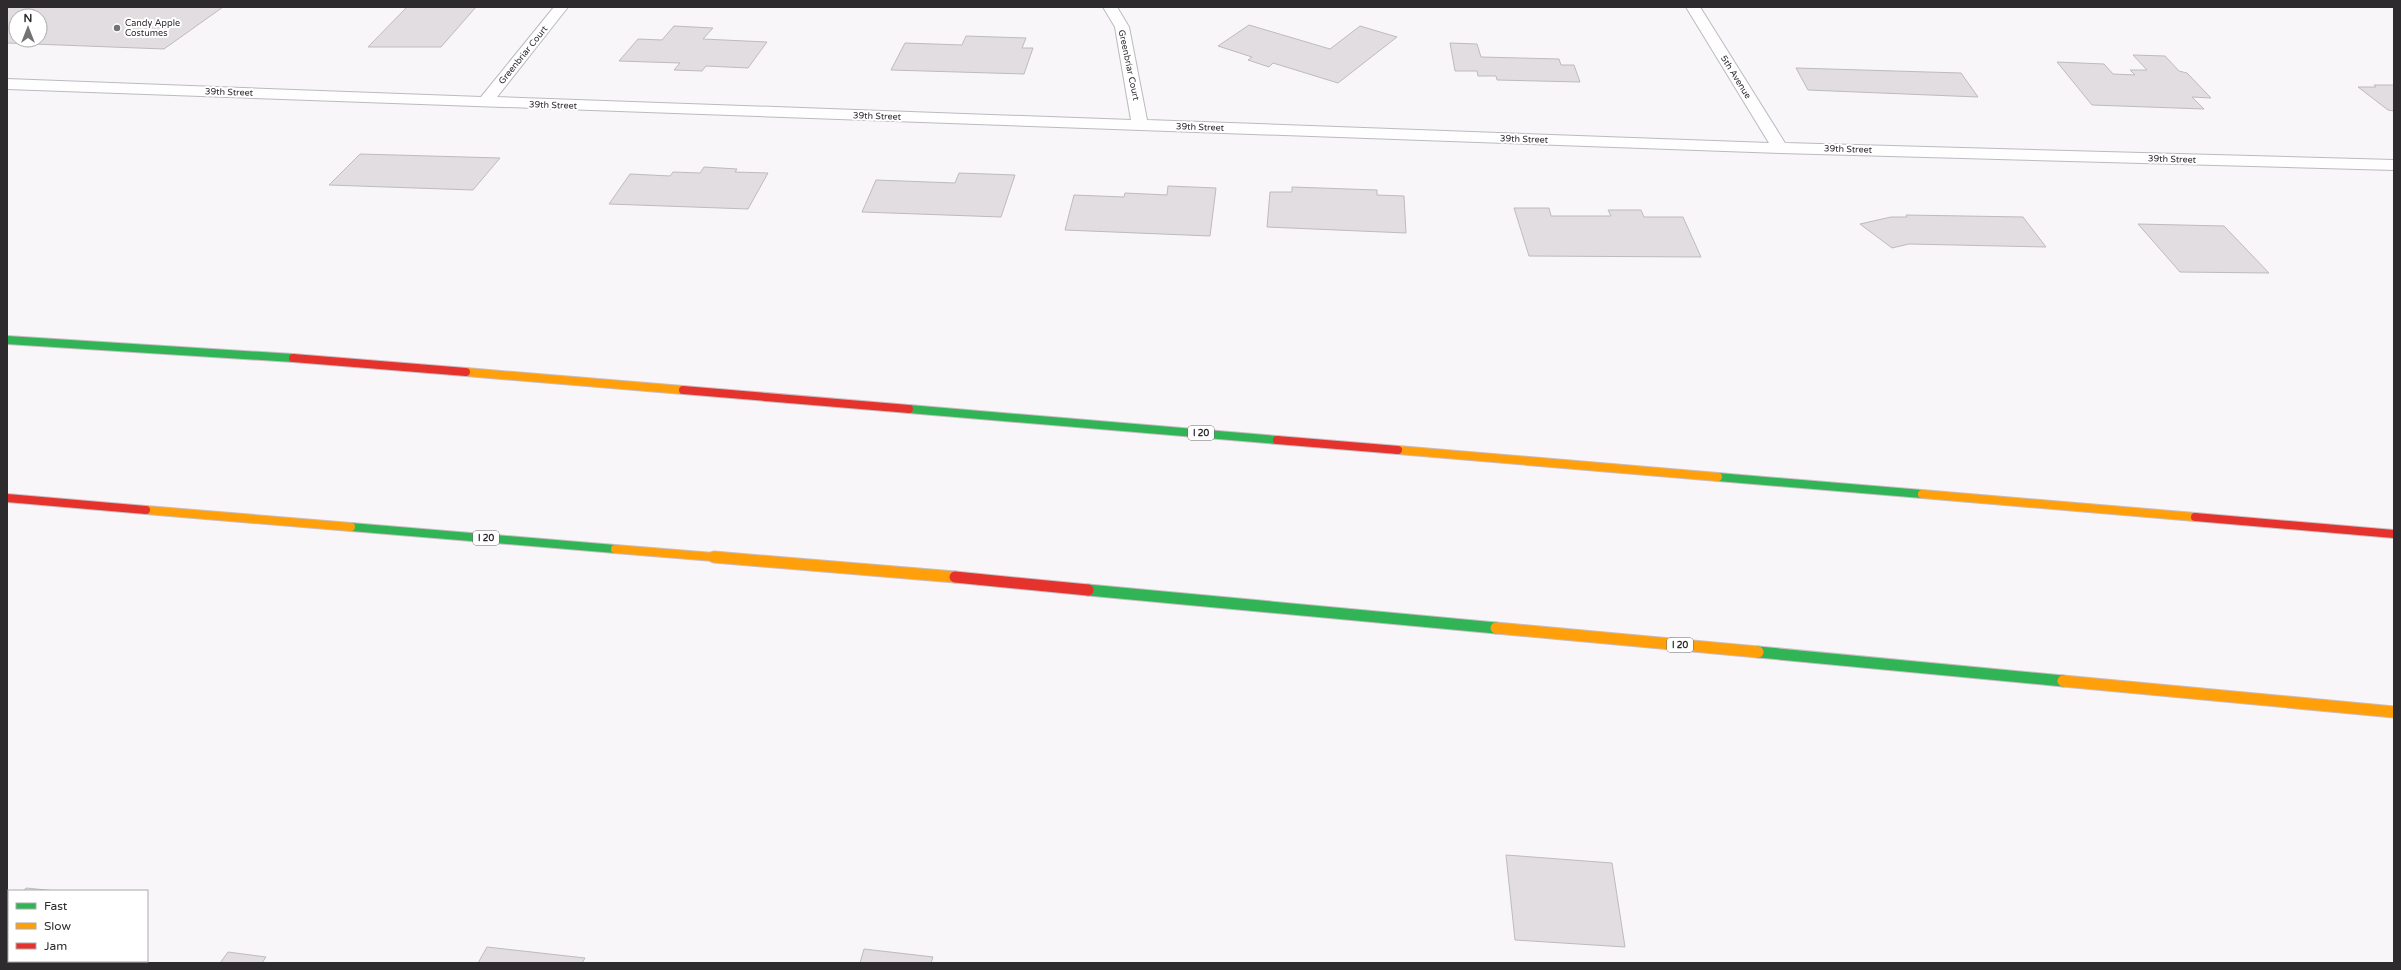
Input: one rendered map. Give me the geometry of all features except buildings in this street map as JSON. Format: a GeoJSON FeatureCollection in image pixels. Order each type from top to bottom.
{"type":"FeatureCollection","features":[{"type":"Feature","properties":{"kind":"highway","name":"I 20"},"geometry":{"type":"LineString","coordinates":[[7,340],[272,356],[2394,534]]}},
{"type":"Feature","properties":{"kind":"highway","name":"I 20"},"geometry":{"type":"LineString","coordinates":[[7,498],[965,578],[2394,712]]}},
{"type":"Feature","properties":{"kind":"street","name":"Greenbriar Court"},"geometry":{"type":"LineString","coordinates":[[485,102],[561,7]]}},
{"type":"Feature","properties":{"kind":"street","name":"Greenbriar Court"},"geometry":{"type":"LineString","coordinates":[[1110,7],[1122,27],[1140,125]]}},
{"type":"Feature","properties":{"kind":"street","name":"5th Avenue"},"geometry":{"type":"LineString","coordinates":[[1693,7],[1780,148]]}},
{"type":"Feature","properties":{"kind":"street","name":"39th Street"},"geometry":{"type":"LineString","coordinates":[[7,84],[1780,148],[2394,165]]}},
{"type":"Feature","properties":{"kind":"traffic: fast"},"geometry":{"type":"LineString","coordinates":[[7,340],[293,358]]}},
{"type":"Feature","properties":{"kind":"traffic: fast"},"geometry":{"type":"LineString","coordinates":[[909,409],[1277,440]]}},
{"type":"Feature","properties":{"kind":"traffic: fast"},"geometry":{"type":"LineString","coordinates":[[1718,477],[1922,494]]}},
{"type":"Feature","properties":{"kind":"traffic: fast"},"geometry":{"type":"LineString","coordinates":[[351,527],[615,549]]}},
{"type":"Feature","properties":{"kind":"traffic: fast"},"geometry":{"type":"LineString","coordinates":[[1088,590],[1496,628]]}},
{"type":"Feature","properties":{"kind":"traffic: fast"},"geometry":{"type":"LineString","coordinates":[[1758,652],[2063,681]]}},
{"type":"Feature","properties":{"kind":"traffic: slow"},"geometry":{"type":"LineString","coordinates":[[466,372],[683,390]]}},
{"type":"Feature","properties":{"kind":"traffic: slow"},"geometry":{"type":"LineString","coordinates":[[1398,450],[1718,477]]}},
{"type":"Feature","properties":{"kind":"traffic: slow"},"geometry":{"type":"LineString","coordinates":[[1922,494],[2195,517]]}},
{"type":"Feature","properties":{"kind":"traffic: slow"},"geometry":{"type":"LineString","coordinates":[[146,510],[351,527]]}},
{"type":"Feature","properties":{"kind":"traffic: slow"},"geometry":{"type":"LineString","coordinates":[[615,549],[955,577]]}},
{"type":"Feature","properties":{"kind":"traffic: slow"},"geometry":{"type":"LineString","coordinates":[[1496,628],[1758,652]]}},
{"type":"Feature","properties":{"kind":"traffic: slow"},"geometry":{"type":"LineString","coordinates":[[2063,681],[2394,712]]}},
{"type":"Feature","properties":{"kind":"traffic: jam"},"geometry":{"type":"LineString","coordinates":[[293,358],[466,372]]}},
{"type":"Feature","properties":{"kind":"traffic: jam"},"geometry":{"type":"LineString","coordinates":[[683,390],[909,409]]}},
{"type":"Feature","properties":{"kind":"traffic: jam"},"geometry":{"type":"LineString","coordinates":[[1277,440],[1398,450]]}},
{"type":"Feature","properties":{"kind":"traffic: jam"},"geometry":{"type":"LineString","coordinates":[[7,498],[146,510]]}},
{"type":"Feature","properties":{"kind":"traffic: jam"},"geometry":{"type":"LineString","coordinates":[[2195,517],[2394,534]]}},
{"type":"Feature","properties":{"kind":"traffic: jam"},"geometry":{"type":"LineString","coordinates":[[955,577],[1088,590]]}},
{"type":"Feature","properties":{"kind":"place","name":"Candy Apple Costumes"},"geometry":{"type":"Point","coordinates":[117,28]}}]}
